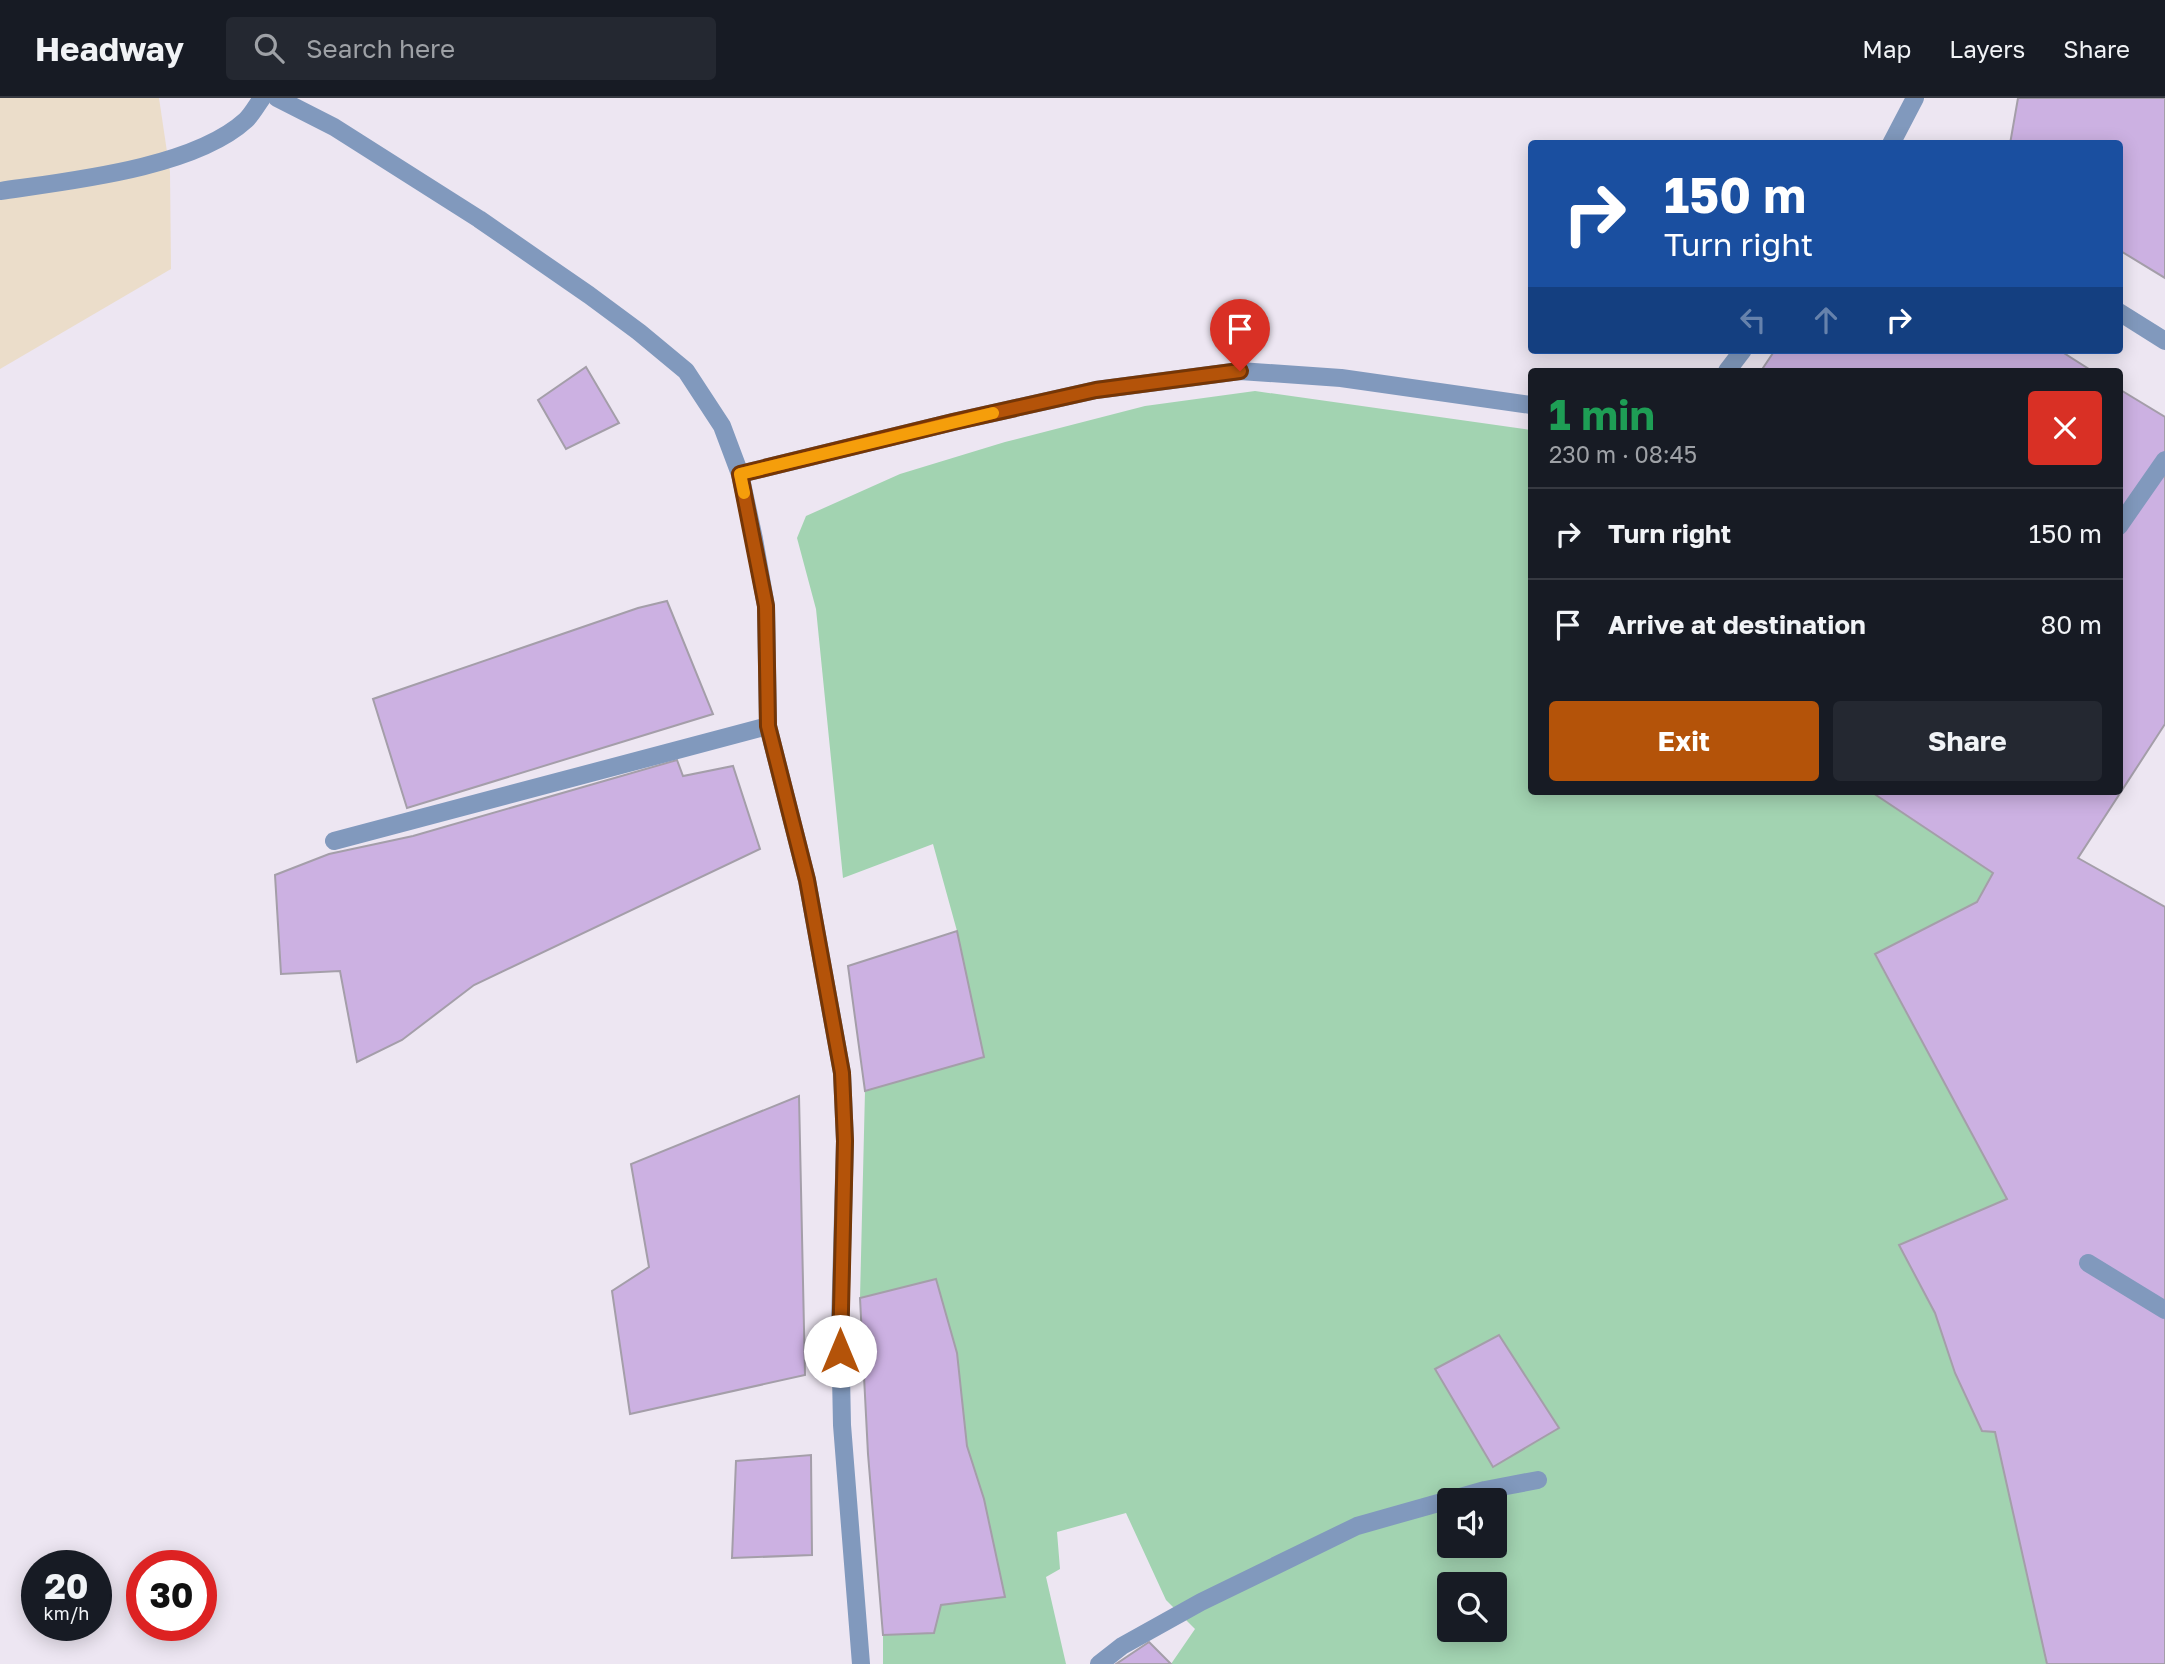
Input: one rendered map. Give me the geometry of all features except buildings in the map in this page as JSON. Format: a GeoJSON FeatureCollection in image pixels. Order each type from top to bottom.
{"type":"FeatureCollection","features":[{"type":"Feature","properties":{"kind":"street"},"geometry":{"type":"LineString","coordinates":[[0,191],[122,171],[185,153],[225,135],[246,119],[262,98]]}},
{"type":"Feature","properties":{"kind":"street"},"geometry":{"type":"LineString","coordinates":[[277,98],[334,127],[479,219],[639,332],[686,371],[722,426],[740,474],[766,606],[768,726],[807,880],[842,1073],[845,1141],[840,1326],[842,1425],[862,1664]]}},
{"type":"Feature","properties":{"kind":"street"},"geometry":{"type":"LineString","coordinates":[[1893,140],[1915,98]]}},
{"type":"Feature","properties":{"kind":"street"},"geometry":{"type":"LineString","coordinates":[[2123,315],[2165,341]]}},
{"type":"Feature","properties":{"kind":"street"},"geometry":{"type":"LineString","coordinates":[[1729,368],[1740,354]]}},
{"type":"Feature","properties":{"kind":"street"},"geometry":{"type":"LineString","coordinates":[[740,474],[1096,390],[1240,371],[1341,378],[1528,405]]}},
{"type":"Feature","properties":{"kind":"street"},"geometry":{"type":"LineString","coordinates":[[2123,520],[2165,460]]}},
{"type":"Feature","properties":{"kind":"street"},"geometry":{"type":"LineString","coordinates":[[334,841],[768,726]]}},
{"type":"Feature","properties":{"kind":"street"},"geometry":{"type":"LineString","coordinates":[[2088,1263],[2165,1310]]}},
{"type":"Feature","properties":{"kind":"street"},"geometry":{"type":"LineString","coordinates":[[1496,1488],[1538,1480]]}},
{"type":"Feature","properties":{"kind":"street"},"geometry":{"type":"LineString","coordinates":[[1099,1664],[1122,1646],[1201,1602],[1357,1526],[1437,1503]]}},
{"type":"Feature","properties":{"kind":"shaded area"},"geometry":{"type":"Polygon","coordinates":[[[0,98],[159,98],[170,172],[171,269],[0,369],[0,98]]]}},
{"type":"Feature","properties":{"kind":"green space"},"geometry":{"type":"Polygon","coordinates":[[[1255,391],[1528,430],[1528,795],[1876,795],[1993,873],[1977,902],[1875,955],[2007,1199],[1935,1313],[1955,1373],[1982,1431],[1995,1432],[2047,1664],[1171,1664],[1195,1629],[1166,1600],[1126,1513],[1057,1532],[1060,1569],[1046,1577],[1066,1664],[883,1664],[883,1635],[933,1633],[941,1605],[1005,1597],[984,1499],[967,1446],[957,1353],[936,1279],[860,1298],[865,1091],[984,1057],[957,931],[933,844],[843,878],[816,609],[797,538],[806,516],[900,474],[1005,442],[1145,406],[1255,391]]]}},
{"type":"Feature","properties":{"kind":"slow traffic"},"geometry":{"type":"LineString","coordinates":[[744,493],[740,474],[993,413]]}},
{"type":"Feature","properties":{"kind":"route"},"geometry":{"type":"LineString","coordinates":[[840,1351],[845,1141],[842,1073],[807,880],[768,726],[766,606],[740,474],[1096,390],[1240,371]]}}]}
